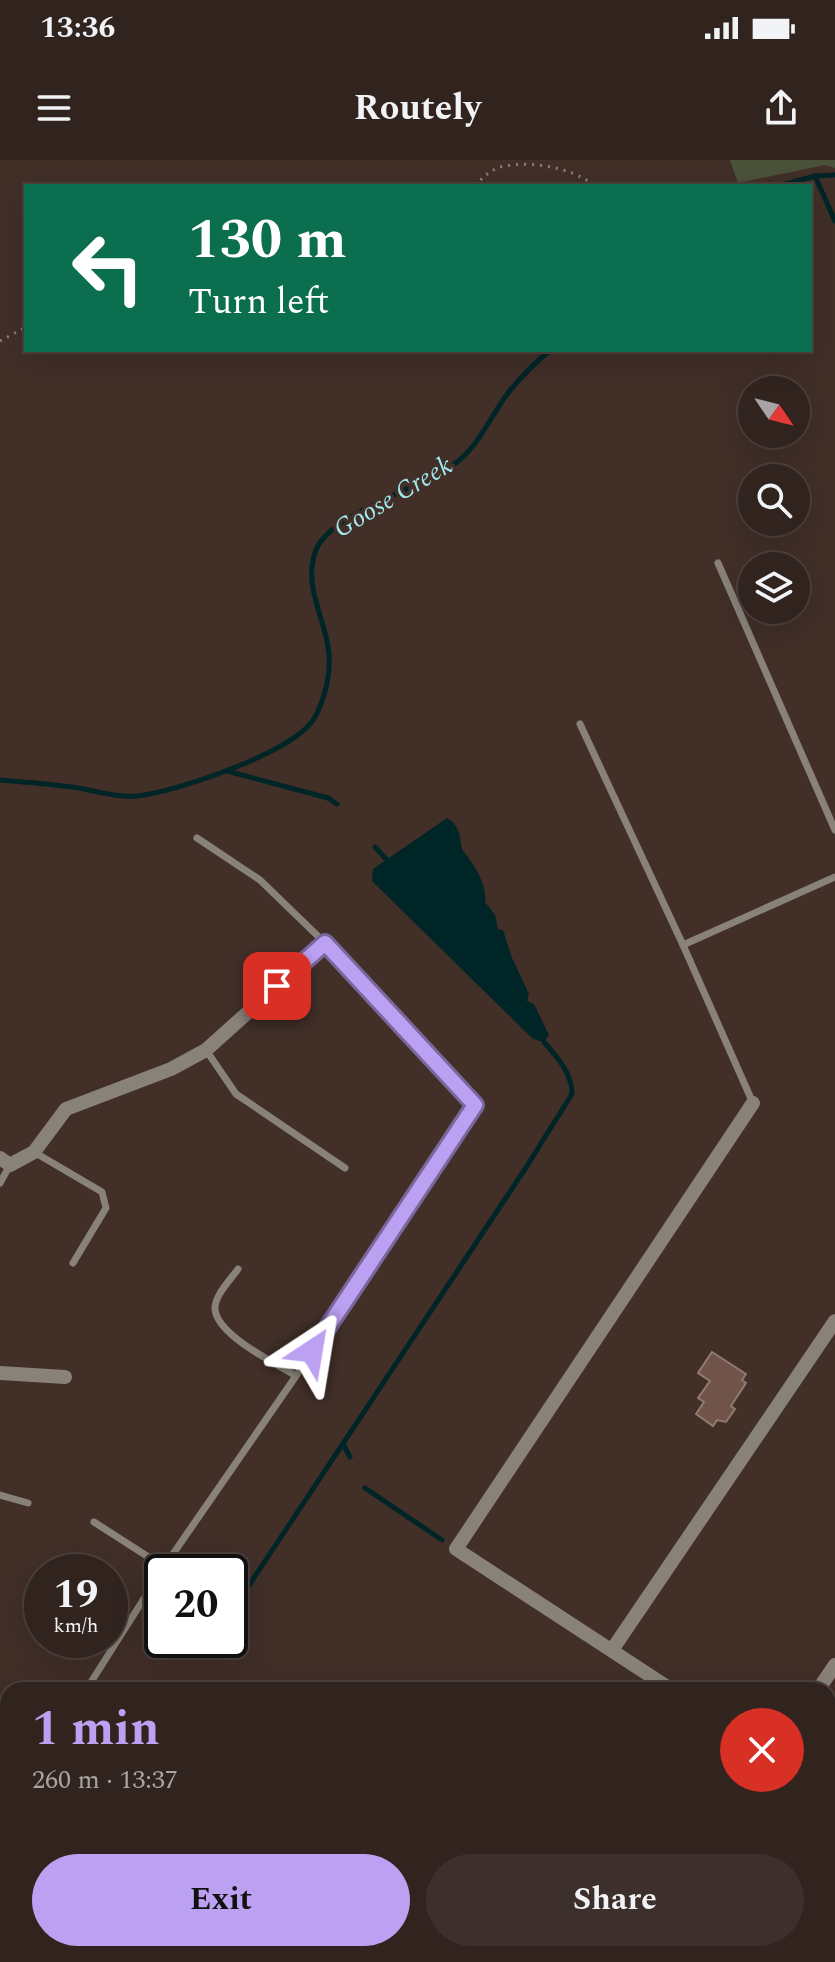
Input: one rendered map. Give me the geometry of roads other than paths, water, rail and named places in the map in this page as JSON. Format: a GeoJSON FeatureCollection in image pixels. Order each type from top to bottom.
{"type":"FeatureCollection","features":[{"type":"Feature","properties":{"kind":"street"},"geometry":{"type":"LineString","coordinates":[[5,1162],[34,1152],[66,1109],[171,1069],[206,1050],[325,943]]}},
{"type":"Feature","properties":{"kind":"street"},"geometry":{"type":"LineString","coordinates":[[660,1682],[456,1549],[753,1103]]}},
{"type":"Feature","properties":{"kind":"street"},"geometry":{"type":"LineString","coordinates":[[612,1650],[835,1321]]}},
{"type":"Feature","properties":{"kind":"street"},"geometry":{"type":"LineString","coordinates":[[0,1373],[65,1377]]}},
{"type":"Feature","properties":{"kind":"street"},"geometry":{"type":"LineString","coordinates":[[823,1682],[835,1665]]}},
{"type":"Feature","properties":{"kind":"lane"},"geometry":{"type":"LineString","coordinates":[[718,563],[835,830]]}},
{"type":"Feature","properties":{"kind":"lane"},"geometry":{"type":"LineString","coordinates":[[580,724],[753,1103]]}},
{"type":"Feature","properties":{"kind":"lane"},"geometry":{"type":"LineString","coordinates":[[173,1554],[296,1376],[475,1105],[325,943],[260,880],[197,838]]}},
{"type":"Feature","properties":{"kind":"lane"},"geometry":{"type":"LineString","coordinates":[[683,945],[835,877]]}},
{"type":"Feature","properties":{"kind":"lane"},"geometry":{"type":"LineString","coordinates":[[206,1050],[236,1094],[345,1168]]}},
{"type":"Feature","properties":{"kind":"lane"},"geometry":{"type":"LineString","coordinates":[[34,1152],[102,1192],[106,1208],[73,1263]]}},
{"type":"Feature","properties":{"kind":"lane"},"geometry":{"type":"LineString","coordinates":[[0,1183],[5,1162]]}},
{"type":"Feature","properties":{"kind":"lane"},"geometry":{"type":"LineString","coordinates":[[238,1269],[217,1300],[215,1309],[222,1329],[296,1376]]}},
{"type":"Feature","properties":{"kind":"lane"},"geometry":{"type":"LineString","coordinates":[[0,1495],[28,1503]]}},
{"type":"Feature","properties":{"kind":"lane"},"geometry":{"type":"LineString","coordinates":[[94,1522],[144,1554]]}},
{"type":"Feature","properties":{"kind":"lane"},"geometry":{"type":"LineString","coordinates":[[91,1682],[144,1599]]}},
{"type":"Feature","properties":{"kind":"water"},"geometry":{"type":"Polygon","coordinates":[[[447,818],[457,828],[462,849],[482,880],[485,902],[495,915],[498,929],[503,930],[529,994],[527,1001],[534,1004],[549,1035],[544,1042],[533,1039],[372,881],[373,869],[447,818]]]}},
{"type":"Feature","properties":{"kind":"waterway","name":"Goose Creek"},"geometry":{"type":"LineString","coordinates":[[785,184],[815,176],[835,175]]}},
{"type":"Feature","properties":{"kind":"waterway"},"geometry":{"type":"LineString","coordinates":[[815,176],[835,221]]}},
{"type":"Feature","properties":{"kind":"waterway","name":"Goose Creek"},"geometry":{"type":"LineString","coordinates":[[0,780],[138,796],[205,779],[259,757],[301,732],[319,708],[329,668],[329,653],[312,580],[316,550],[325,537],[357,513],[438,474],[462,458],[477,441],[508,393],[548,352]]}},
{"type":"Feature","properties":{"kind":"waterway"},"geometry":{"type":"LineString","coordinates":[[227,771],[328,798],[337,804]]}},
{"type":"Feature","properties":{"kind":"waterway"},"geometry":{"type":"LineString","coordinates":[[375,847],[387,860]]}},
{"type":"Feature","properties":{"kind":"waterway"},"geometry":{"type":"LineString","coordinates":[[248,1587],[572,1094],[567,1072],[544,1042]]}},
{"type":"Feature","properties":{"kind":"waterway"},"geometry":{"type":"LineString","coordinates":[[343,1444],[350,1457]]}},
{"type":"Feature","properties":{"kind":"waterway"},"geometry":{"type":"LineString","coordinates":[[365,1488],[442,1540]]}}]}
